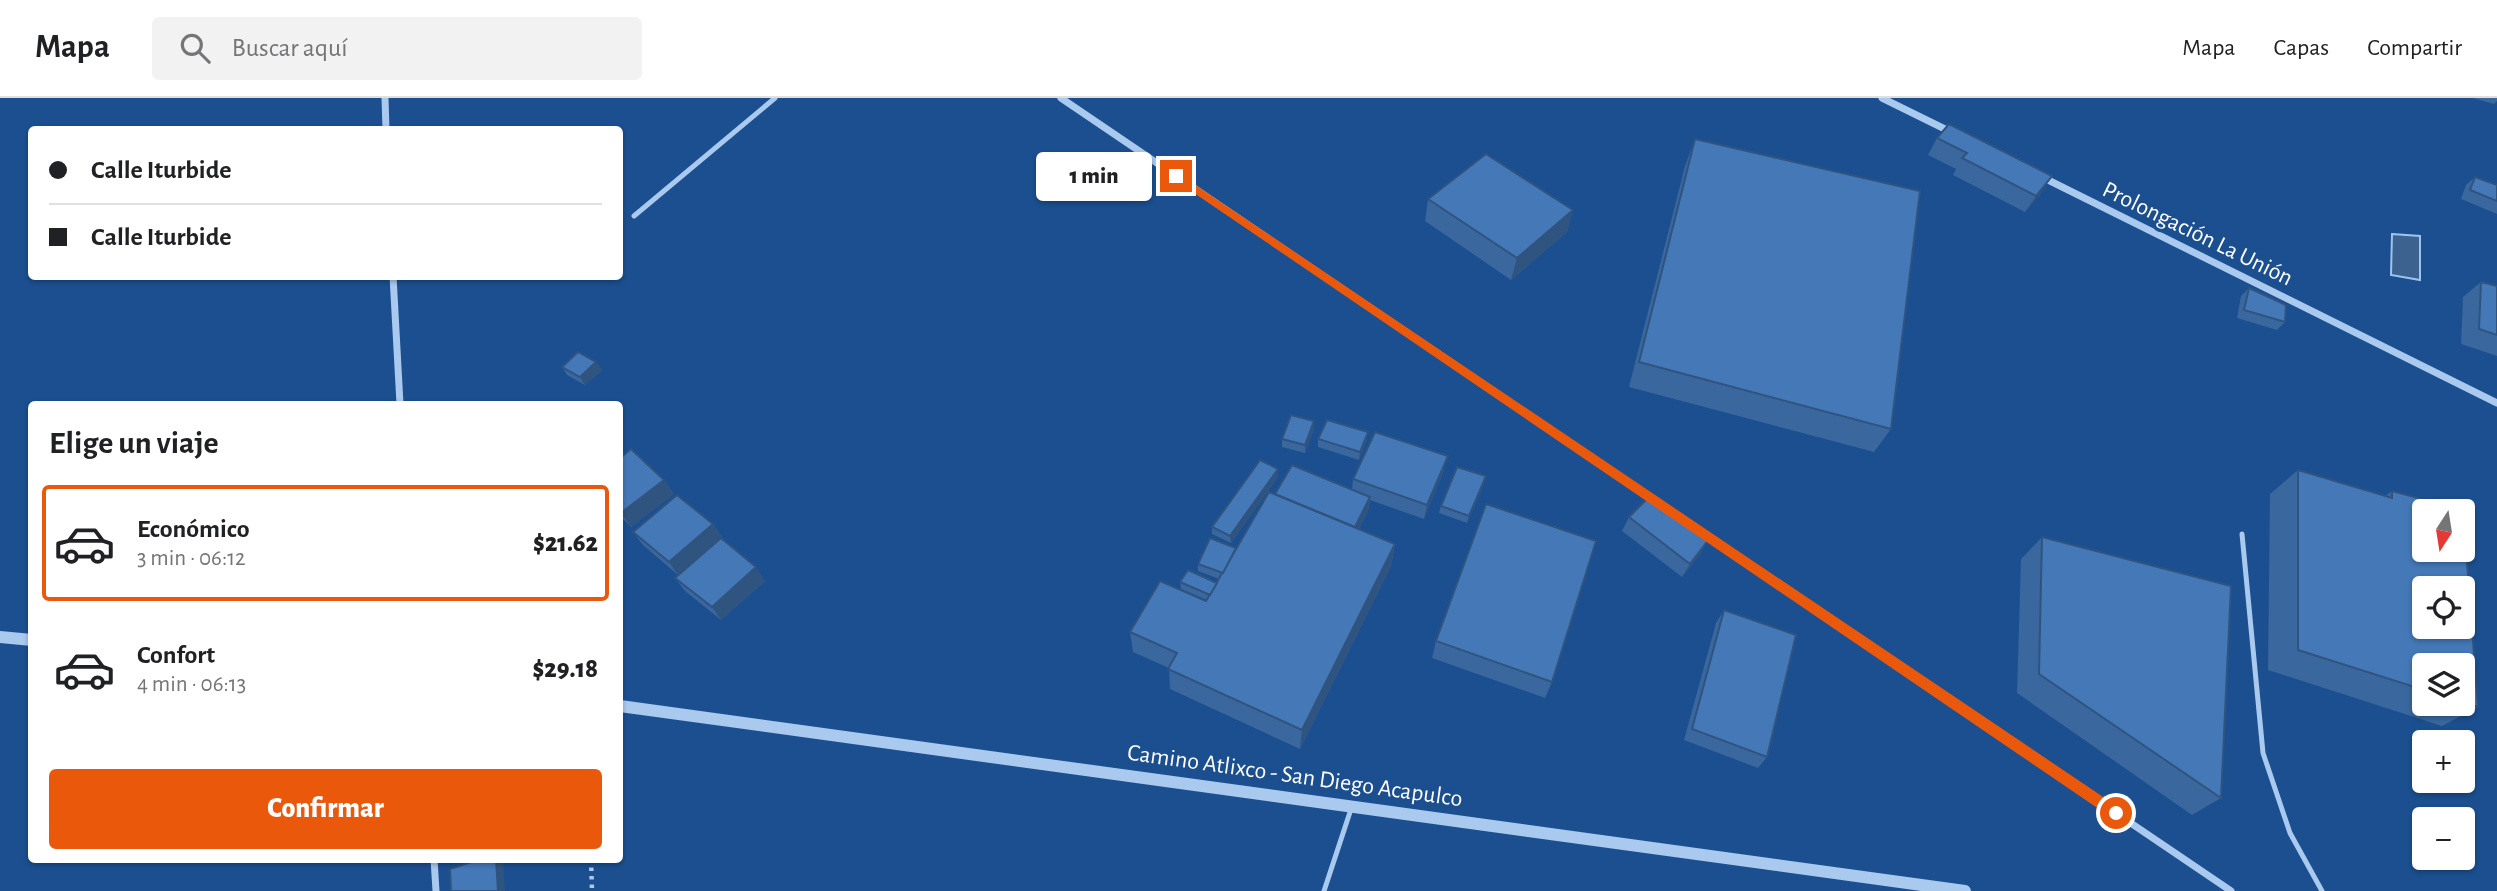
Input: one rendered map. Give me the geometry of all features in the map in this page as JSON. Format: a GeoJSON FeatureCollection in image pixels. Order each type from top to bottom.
{"type":"FeatureCollection","features":[{"type":"Feature","properties":{"kind":"street"},"geometry":{"type":"LineString","coordinates":[[385,98],[386,126]]}},
{"type":"Feature","properties":{"kind":"street"},"geometry":{"type":"LineString","coordinates":[[1061,98],[2231,891]]}},
{"type":"Feature","properties":{"kind":"street"},"geometry":{"type":"LineString","coordinates":[[1882,98],[1957,135]]}},
{"type":"Feature","properties":{"kind":"street","name":"Prolongación La Unión"},"geometry":{"type":"LineString","coordinates":[[2032,172],[2497,403]]}},
{"type":"Feature","properties":{"kind":"street"},"geometry":{"type":"LineString","coordinates":[[393,280],[400,401]]}},
{"type":"Feature","properties":{"kind":"street"},"geometry":{"type":"LineString","coordinates":[[0,637],[28,640]]}},
{"type":"Feature","properties":{"kind":"street","name":"Camino Atlixco - San Diego Acapulco"},"geometry":{"type":"LineString","coordinates":[[623,706],[1965,891]]}},
{"type":"Feature","properties":{"kind":"street"},"geometry":{"type":"LineString","coordinates":[[434,863],[436,891]]}},
{"type":"Feature","properties":{"kind":"lane"},"geometry":{"type":"LineString","coordinates":[[634,216],[775,98]]}},
{"type":"Feature","properties":{"kind":"lane"},"geometry":{"type":"LineString","coordinates":[[2242,534],[2263,753],[2290,833],[2322,891]]}},
{"type":"Feature","properties":{"kind":"lane"},"geometry":{"type":"LineString","coordinates":[[1324,891],[1352,806]]}},
{"type":"Feature","properties":{"kind":"path"},"geometry":{"type":"LineString","coordinates":[[591,863],[592,891]]}},
{"type":"Feature","properties":{"kind":"water"},"geometry":{"type":"Polygon","coordinates":[[[2392,234],[2420,236],[2420,280],[2391,275],[2392,234]]]}},
{"type":"Feature","properties":{"kind":"building"},"geometry":{"type":"Polygon","coordinates":[[[1949,124],[2052,176],[2036,196],[1962,158],[1967,153],[1937,138],[1949,124]]]}},
{"type":"Feature","properties":{"kind":"building"},"geometry":{"type":"Polygon","coordinates":[[[1695,139],[1920,191],[1891,429],[1639,362],[1695,139]]]}},
{"type":"Feature","properties":{"kind":"building"},"geometry":{"type":"Polygon","coordinates":[[[1486,154],[1573,210],[1517,258],[1428,199],[1486,154]]]}},
{"type":"Feature","properties":{"kind":"building"},"geometry":{"type":"Polygon","coordinates":[[[2475,177],[2497,185],[2497,201],[2470,190],[2475,177]]]}},
{"type":"Feature","properties":{"kind":"building"},"geometry":{"type":"Polygon","coordinates":[[[2481,282],[2497,286],[2497,335],[2479,329],[2481,282]]]}},
{"type":"Feature","properties":{"kind":"building"},"geometry":{"type":"Polygon","coordinates":[[[2249,288],[2286,305],[2285,322],[2244,310],[2249,288]]]}},
{"type":"Feature","properties":{"kind":"building"},"geometry":{"type":"Polygon","coordinates":[[[578,352],[596,362],[580,377],[562,367],[578,352]]]}},
{"type":"Feature","properties":{"kind":"building"},"geometry":{"type":"Polygon","coordinates":[[[1291,415],[1314,421],[1305,445],[1282,439],[1291,415]]]}},
{"type":"Feature","properties":{"kind":"building"},"geometry":{"type":"Polygon","coordinates":[[[1327,420],[1368,432],[1360,452],[1318,439],[1327,420]]]}},
{"type":"Feature","properties":{"kind":"building"},"geometry":{"type":"Polygon","coordinates":[[[1375,432],[1448,456],[1427,505],[1353,479],[1375,432]]]}},
{"type":"Feature","properties":{"kind":"building"},"geometry":{"type":"Polygon","coordinates":[[[631,449],[664,480],[623,511],[623,456],[631,449]]]}},
{"type":"Feature","properties":{"kind":"building"},"geometry":{"type":"Polygon","coordinates":[[[1260,460],[1278,469],[1230,536],[1212,527],[1260,460]]]}},
{"type":"Feature","properties":{"kind":"building"},"geometry":{"type":"Polygon","coordinates":[[[1292,465],[1370,497],[1355,527],[1275,494],[1292,465]]]}},
{"type":"Feature","properties":{"kind":"building"},"geometry":{"type":"Polygon","coordinates":[[[1457,467],[1486,476],[1469,516],[1441,506],[1457,467]]]}},
{"type":"Feature","properties":{"kind":"building"},"geometry":{"type":"Polygon","coordinates":[[[2298,470],[2392,498],[2392,491],[2422,499],[2412,499],[2412,562],[2467,562],[2468,576],[2412,576],[2412,639],[2473,639],[2474,653],[2412,653],[2412,686],[2298,650],[2298,470]]]}},
{"type":"Feature","properties":{"kind":"building"},"geometry":{"type":"Polygon","coordinates":[[[1269,492],[1395,544],[1302,730],[1168,669],[1177,653],[1130,632],[1160,581],[1206,601],[1269,492]]]}},
{"type":"Feature","properties":{"kind":"building"},"geometry":{"type":"Polygon","coordinates":[[[677,495],[713,524],[669,562],[633,532],[677,495]]]}},
{"type":"Feature","properties":{"kind":"building"},"geometry":{"type":"Polygon","coordinates":[[[1649,497],[1709,539],[1690,564],[1629,517],[1649,497]]]}},
{"type":"Feature","properties":{"kind":"building"},"geometry":{"type":"Polygon","coordinates":[[[1486,504],[1596,541],[1552,682],[1436,641],[1486,504]]]}},
{"type":"Feature","properties":{"kind":"building"},"geometry":{"type":"Polygon","coordinates":[[[2042,537],[2231,586],[2221,798],[2039,674],[2042,537]]]}},
{"type":"Feature","properties":{"kind":"building"},"geometry":{"type":"Polygon","coordinates":[[[721,538],[756,567],[712,607],[675,578],[721,538]]]}},
{"type":"Feature","properties":{"kind":"building"},"geometry":{"type":"Polygon","coordinates":[[[1210,538],[1236,548],[1223,573],[1198,564],[1210,538]]]}},
{"type":"Feature","properties":{"kind":"building"},"geometry":{"type":"Polygon","coordinates":[[[1188,570],[1217,583],[1210,595],[1180,582],[1188,570]]]}},
{"type":"Feature","properties":{"kind":"building"},"geometry":{"type":"Polygon","coordinates":[[[1724,610],[1796,635],[1767,757],[1692,729],[1724,610]]]}},
{"type":"Feature","properties":{"kind":"building"},"geometry":{"type":"Polygon","coordinates":[[[2475,668],[2478,707],[2475,706],[2475,668]]]}},
{"type":"Feature","properties":{"kind":"building"},"geometry":{"type":"Polygon","coordinates":[[[468,863],[496,863],[498,891],[451,891],[450,869],[468,863]]]}},
{"type":"Feature","properties":{"kind":"route"},"geometry":{"type":"LineString","coordinates":[[1176,176],[2116,813]]}}]}
